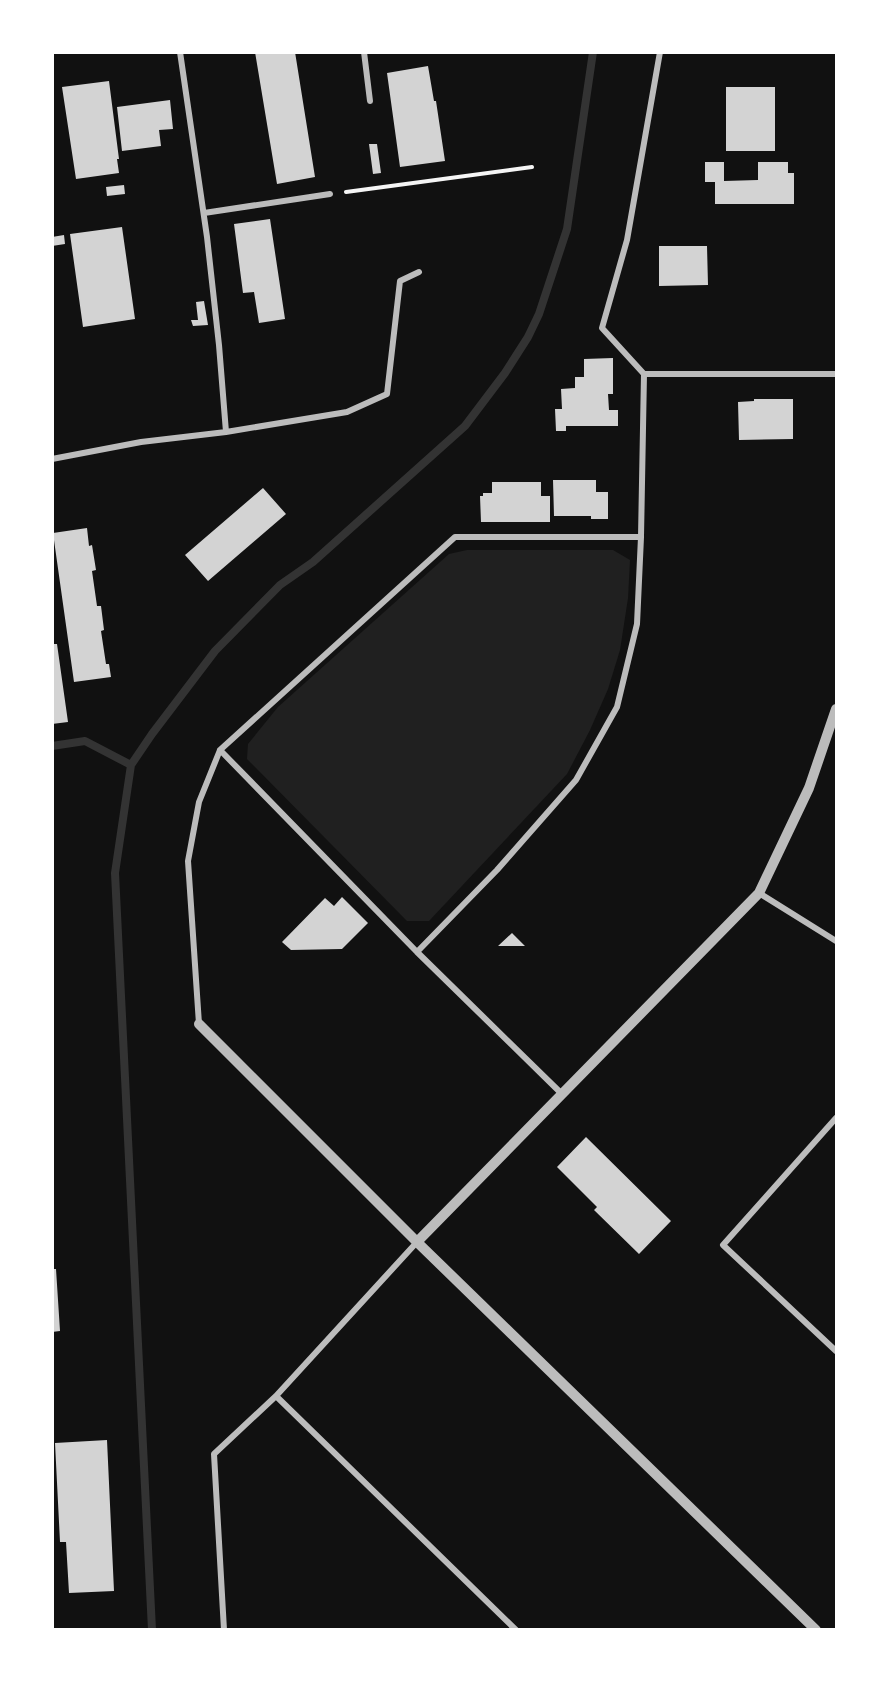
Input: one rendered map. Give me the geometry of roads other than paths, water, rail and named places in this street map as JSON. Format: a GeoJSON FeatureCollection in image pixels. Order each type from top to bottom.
{"type":"FeatureCollection","features":[{"type":"Feature","properties":{"kind":"street"},"geometry":{"type":"LineString","coordinates":[[180,52],[204,213],[226,432]]}},
{"type":"Feature","properties":{"kind":"street"},"geometry":{"type":"LineString","coordinates":[[364,52],[370,101]]}},
{"type":"Feature","properties":{"kind":"street"},"geometry":{"type":"LineString","coordinates":[[417,952],[497,870],[576,780],[616,707],[637,624],[645,374],[602,328],[627,240],[660,52]]}},
{"type":"Feature","properties":{"kind":"street"},"geometry":{"type":"LineString","coordinates":[[204,213],[330,194]]}},
{"type":"Feature","properties":{"kind":"street"},"geometry":{"type":"LineString","coordinates":[[52,459],[141,442],[226,432],[347,412],[387,394],[400,281],[419,272]]}},
{"type":"Feature","properties":{"kind":"street"},"geometry":{"type":"LineString","coordinates":[[645,374],[837,374]]}},
{"type":"Feature","properties":{"kind":"street"},"geometry":{"type":"LineString","coordinates":[[641,537],[455,537],[220,750],[199,802],[188,861],[199,1024],[417,1242],[816,1629]]}},
{"type":"Feature","properties":{"kind":"street"},"geometry":{"type":"LineString","coordinates":[[224,1629],[214,1454],[276,1396],[417,1242],[759,893],[809,788],[837,709]]}},
{"type":"Feature","properties":{"kind":"street"},"geometry":{"type":"LineString","coordinates":[[220,750],[417,952],[563,1095]]}},
{"type":"Feature","properties":{"kind":"street"},"geometry":{"type":"LineString","coordinates":[[759,893],[837,941]]}},
{"type":"Feature","properties":{"kind":"street"},"geometry":{"type":"LineString","coordinates":[[837,1119],[723,1245],[837,1351]]}},
{"type":"Feature","properties":{"kind":"street"},"geometry":{"type":"LineString","coordinates":[[276,1396],[516,1629]]}},
{"type":"Feature","properties":{"kind":"waterway"},"geometry":{"type":"LineString","coordinates":[[152,1630],[115,873],[131,765],[215,651],[280,585],[313,562],[465,426],[505,373],[528,337],[539,314],[567,229],[593,52]]}},
{"type":"Feature","properties":{"kind":"waterway"},"geometry":{"type":"LineString","coordinates":[[52,746],[85,741],[131,765]]}}]}
